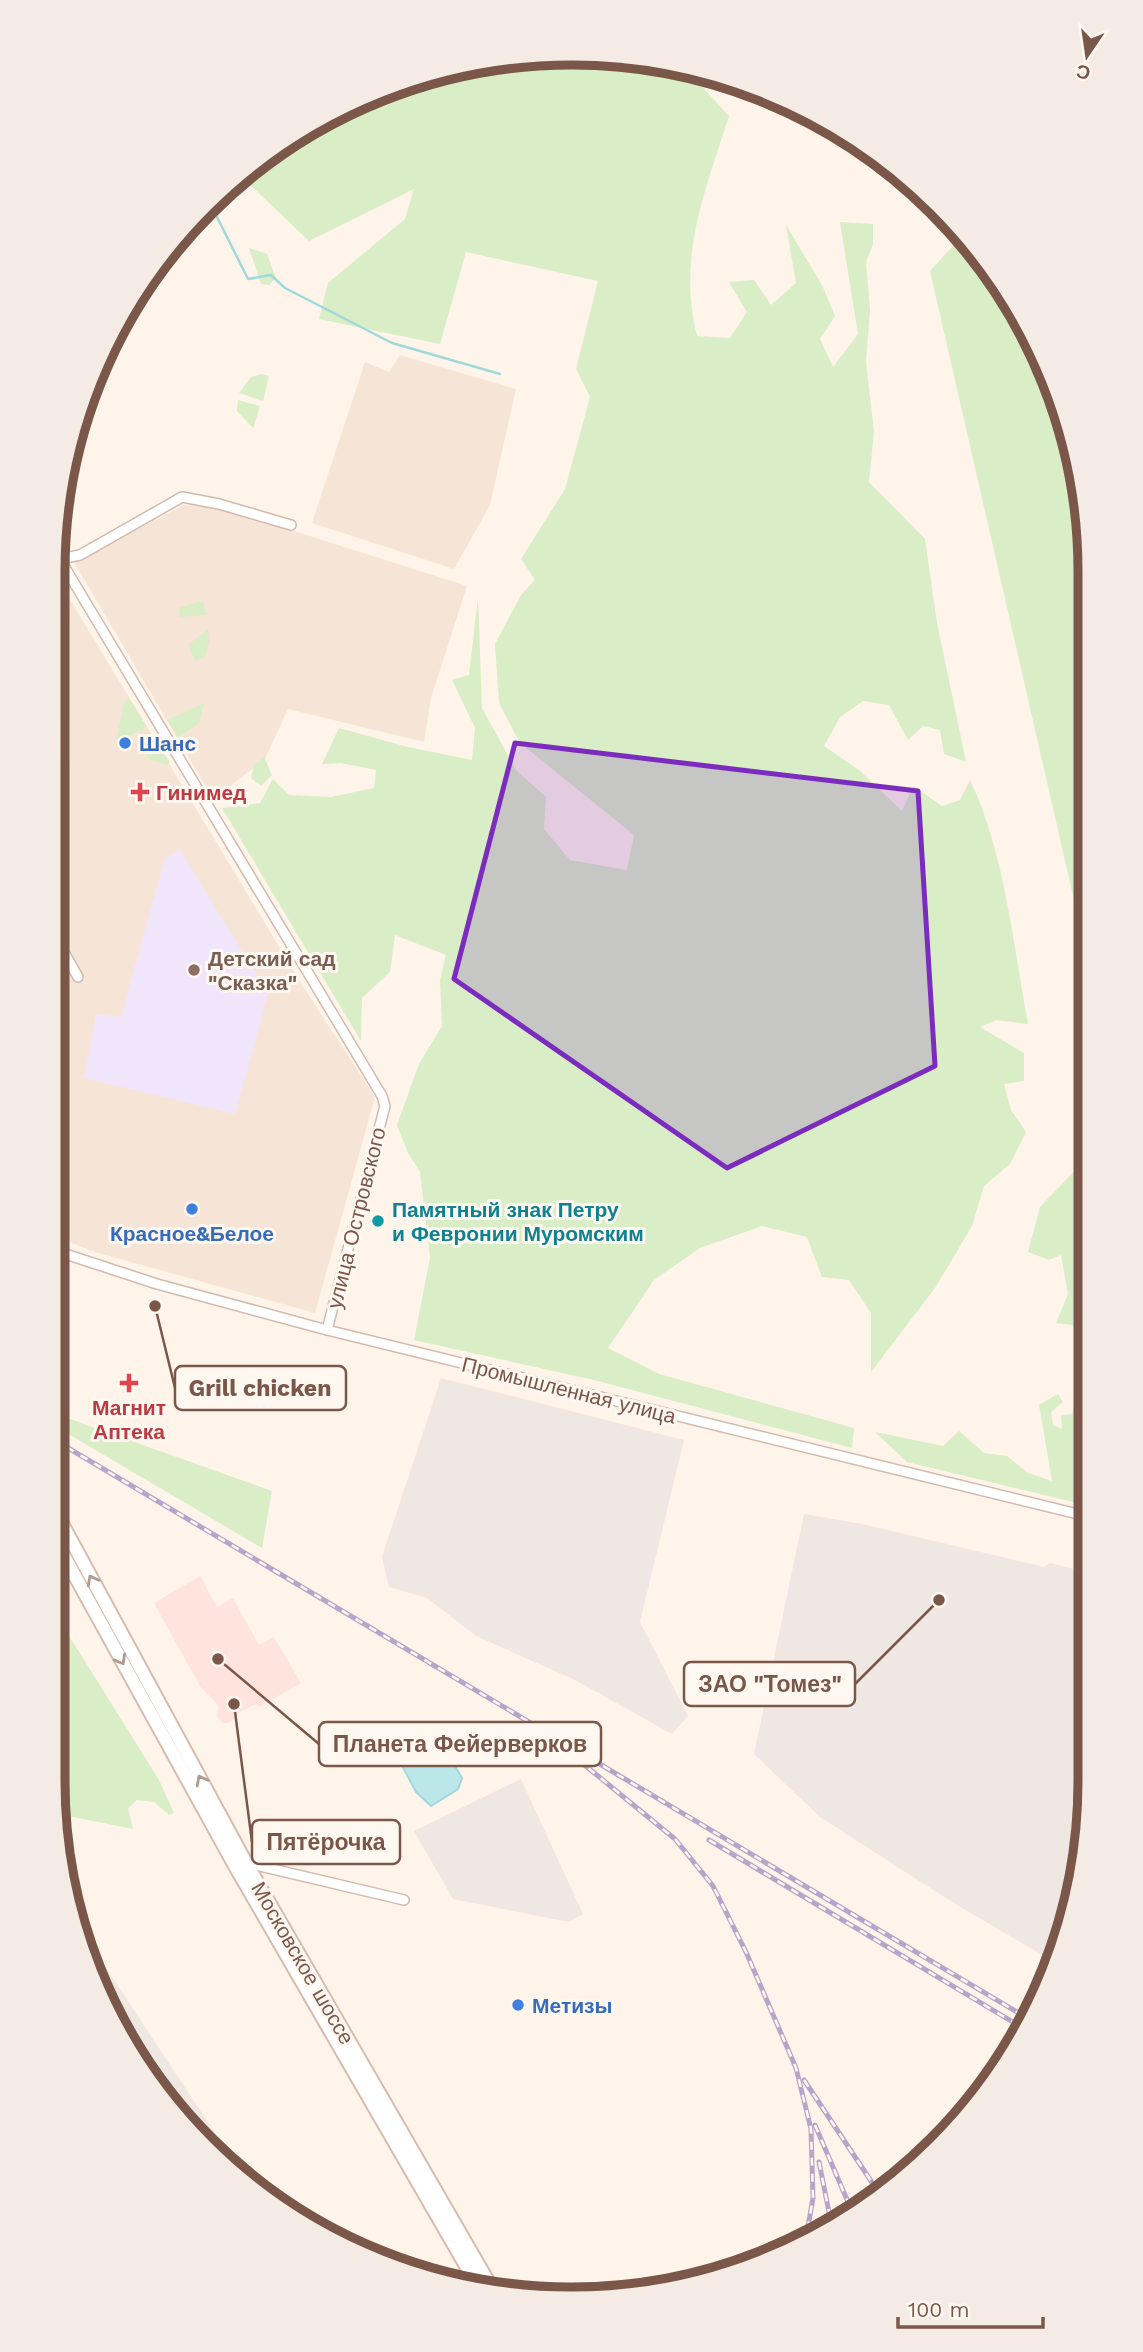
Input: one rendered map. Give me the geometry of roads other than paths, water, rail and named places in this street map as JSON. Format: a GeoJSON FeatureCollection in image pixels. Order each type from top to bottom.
{"type":"FeatureCollection","features":[{"type":"Feature","properties":{"kind":"main road","name":"Московское шоссе"},"geometry":{"type":"LineString","coordinates":[[65,1529],[240,1864],[487,2280]]}},
{"type":"Feature","properties":{"kind":"main road","name":"Московское шоссе"},"geometry":{"type":"LineString","coordinates":[[65,1559],[473,2278]]}},
{"type":"Feature","properties":{"kind":"street"},"geometry":{"type":"LineString","coordinates":[[66,555],[79,555],[183,497],[219,504],[291,525]]}},
{"type":"Feature","properties":{"kind":"street","name":"улица Островского"},"geometry":{"type":"LineString","coordinates":[[65,568],[298,954],[385,1106],[327,1330]]}},
{"type":"Feature","properties":{"kind":"street"},"geometry":{"type":"LineString","coordinates":[[65,955],[78,977]]}},
{"type":"Feature","properties":{"kind":"street","name":"Промышленная улица"},"geometry":{"type":"LineString","coordinates":[[65,1254],[157,1284],[327,1330],[1078,1514]]}},
{"type":"Feature","properties":{"kind":"street"},"geometry":{"type":"LineString","coordinates":[[240,1864],[404,1900]]}},
{"type":"Feature","properties":{"kind":"water"},"geometry":{"type":"Polygon","coordinates":[[[422,1737],[446,1754],[462,1778],[458,1789],[431,1806],[416,1792],[399,1760],[404,1748],[422,1737]]]}},
{"type":"Feature","properties":{"kind":"waterway"},"geometry":{"type":"LineString","coordinates":[[214,212],[248,279],[271,275],[285,288],[392,343],[500,374]]}},
{"type":"Feature","properties":{"kind":"railway"},"geometry":{"type":"LineString","coordinates":[[65,1446],[1021,2014]]}},
{"type":"Feature","properties":{"kind":"railway"},"geometry":{"type":"LineString","coordinates":[[576,1758],[675,1839],[713,1886],[746,1952],[796,2068],[811,2129],[813,2198],[808,2229]]}},
{"type":"Feature","properties":{"kind":"railway"},"geometry":{"type":"LineString","coordinates":[[709,1840],[1016,2024]]}},
{"type":"Feature","properties":{"kind":"railway"},"geometry":{"type":"LineString","coordinates":[[804,2080],[875,2187]]}},
{"type":"Feature","properties":{"kind":"railway"},"geometry":{"type":"LineString","coordinates":[[815,2125],[849,2204]]}},
{"type":"Feature","properties":{"kind":"railway"},"geometry":{"type":"LineString","coordinates":[[819,2162],[830,2216]]}},
{"type":"Feature","properties":{"kind":"place","name":"Шанс"},"geometry":{"type":"Point","coordinates":[125,743]}},
{"type":"Feature","properties":{"kind":"place","name":"Гинимед"},"geometry":{"type":"Point","coordinates":[140,792]}},
{"type":"Feature","properties":{"kind":"place","name":"Детский сад \"Сказка\""},"geometry":{"type":"Point","coordinates":[194,970]}},
{"type":"Feature","properties":{"kind":"place","name":"Красное&Белое"},"geometry":{"type":"Point","coordinates":[192,1209]}},
{"type":"Feature","properties":{"kind":"place","name":"Памятный знак Петру и Февронии Муромским"},"geometry":{"type":"Point","coordinates":[378,1221]}},
{"type":"Feature","properties":{"kind":"place","name":"Grill chicken"},"geometry":{"type":"Point","coordinates":[155,1306]}},
{"type":"Feature","properties":{"kind":"place","name":"Магнит Аптека"},"geometry":{"type":"Point","coordinates":[129,1383]}},
{"type":"Feature","properties":{"kind":"place","name":"ЗАО \"Томез\""},"geometry":{"type":"Point","coordinates":[939,1600]}},
{"type":"Feature","properties":{"kind":"place","name":"Планета Фейерверков"},"geometry":{"type":"Point","coordinates":[218,1659]}},
{"type":"Feature","properties":{"kind":"place","name":"Пятёрочка"},"geometry":{"type":"Point","coordinates":[234,1704]}},
{"type":"Feature","properties":{"kind":"place","name":"Метизы"},"geometry":{"type":"Point","coordinates":[518,2005]}}]}
